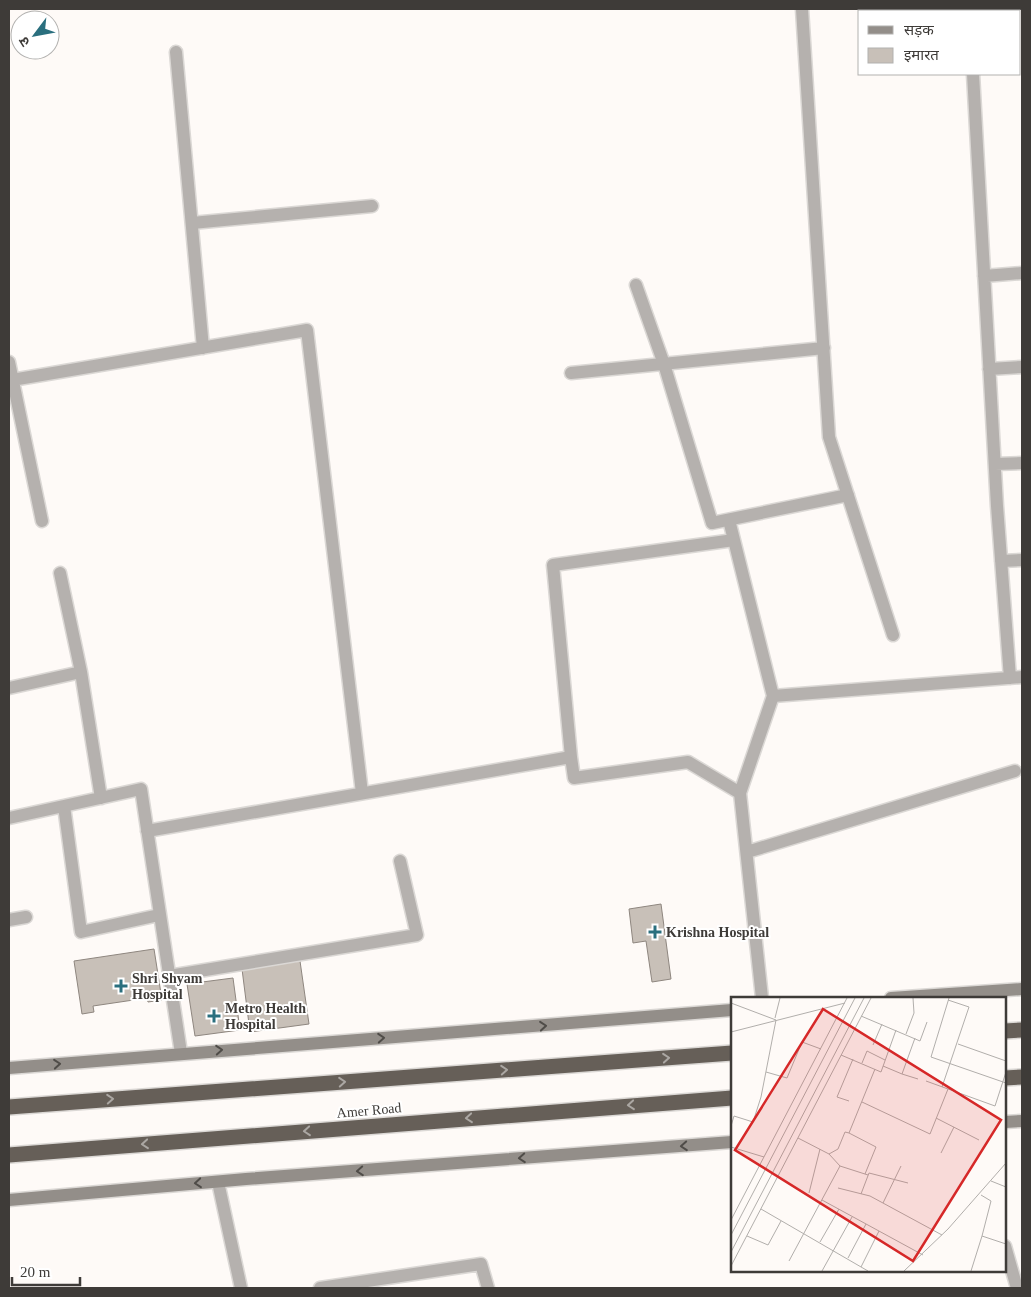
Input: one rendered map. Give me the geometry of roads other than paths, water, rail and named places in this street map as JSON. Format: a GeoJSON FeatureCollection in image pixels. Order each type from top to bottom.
{"type":"FeatureCollection","features":[{"type":"Feature","properties":{"kind":"highway"},"geometry":{"type":"LineString","coordinates":[[1006,1031],[1022,1030]]}},
{"type":"Feature","properties":{"kind":"highway"},"geometry":{"type":"LineString","coordinates":[[9,1107],[731,1053]]}},
{"type":"Feature","properties":{"kind":"highway"},"geometry":{"type":"LineString","coordinates":[[1006,1078],[1022,1077]]}},
{"type":"Feature","properties":{"kind":"highway","name":"Amer Road"},"geometry":{"type":"LineString","coordinates":[[9,1155],[731,1098]]}},
{"type":"Feature","properties":{"kind":"street"},"geometry":{"type":"LineString","coordinates":[[802,9],[829,437],[894,635]]}},
{"type":"Feature","properties":{"kind":"street"},"geometry":{"type":"LineString","coordinates":[[176,52],[203,348]]}},
{"type":"Feature","properties":{"kind":"street"},"geometry":{"type":"LineString","coordinates":[[773,696],[1016,678],[1001,561],[973,75]]}},
{"type":"Feature","properties":{"kind":"street"},"geometry":{"type":"LineString","coordinates":[[192,223],[372,206]]}},
{"type":"Feature","properties":{"kind":"street"},"geometry":{"type":"LineString","coordinates":[[984,276],[1022,273]]}},
{"type":"Feature","properties":{"kind":"street"},"geometry":{"type":"LineString","coordinates":[[636,286],[664,364],[712,523],[848,495]]}},
{"type":"Feature","properties":{"kind":"street"},"geometry":{"type":"LineString","coordinates":[[12,380],[307,330],[362,793]]}},
{"type":"Feature","properties":{"kind":"street"},"geometry":{"type":"LineString","coordinates":[[571,373],[824,348]]}},
{"type":"Feature","properties":{"kind":"street"},"geometry":{"type":"LineString","coordinates":[[9,362],[15,422],[42,521]]}},
{"type":"Feature","properties":{"kind":"street"},"geometry":{"type":"LineString","coordinates":[[989,369],[1022,367]]}},
{"type":"Feature","properties":{"kind":"street"},"geometry":{"type":"LineString","coordinates":[[995,464],[1022,463]]}},
{"type":"Feature","properties":{"kind":"street"},"geometry":{"type":"LineString","coordinates":[[729,520],[773,696],[740,793],[762,997]]}},
{"type":"Feature","properties":{"kind":"street"},"geometry":{"type":"LineString","coordinates":[[734,540],[553,566],[574,778],[688,762],[740,793]]}},
{"type":"Feature","properties":{"kind":"street"},"geometry":{"type":"LineString","coordinates":[[1001,561],[1022,560]]}},
{"type":"Feature","properties":{"kind":"street"},"geometry":{"type":"LineString","coordinates":[[60,573],[81,672],[101,798]]}},
{"type":"Feature","properties":{"kind":"street"},"geometry":{"type":"LineString","coordinates":[[9,688],[81,672]]}},
{"type":"Feature","properties":{"kind":"street"},"geometry":{"type":"LineString","coordinates":[[147,831],[571,757]]}},
{"type":"Feature","properties":{"kind":"street"},"geometry":{"type":"LineString","coordinates":[[747,852],[1015,770]]}},
{"type":"Feature","properties":{"kind":"street"},"geometry":{"type":"LineString","coordinates":[[9,818],[141,789],[181,1053]]}},
{"type":"Feature","properties":{"kind":"street"},"geometry":{"type":"LineString","coordinates":[[64,806],[81,932],[159,915]]}},
{"type":"Feature","properties":{"kind":"street"},"geometry":{"type":"LineString","coordinates":[[168,976],[416,934],[400,861]]}},
{"type":"Feature","properties":{"kind":"street"},"geometry":{"type":"LineString","coordinates":[[9,920],[26,917]]}},
{"type":"Feature","properties":{"kind":"street"},"geometry":{"type":"LineString","coordinates":[[906,997],[1022,989]]}},
{"type":"Feature","properties":{"kind":"street"},"geometry":{"type":"LineString","coordinates":[[9,1068],[731,1010]]}},
{"type":"Feature","properties":{"kind":"street"},"geometry":{"type":"LineString","coordinates":[[1006,1122],[1022,1121]]}},
{"type":"Feature","properties":{"kind":"street"},"geometry":{"type":"LineString","coordinates":[[9,1200],[731,1142]]}},
{"type":"Feature","properties":{"kind":"street"},"geometry":{"type":"LineString","coordinates":[[218,1182],[241,1288]]}},
{"type":"Feature","properties":{"kind":"street"},"geometry":{"type":"LineString","coordinates":[[1006,1250],[1017,1288]]}},
{"type":"Feature","properties":{"kind":"street"},"geometry":{"type":"LineString","coordinates":[[320,1288],[481,1264],[488,1288]]}},
{"type":"Feature","properties":{"kind":"place","name":"Krishna Hospital"},"geometry":{"type":"Point","coordinates":[655,932]}},
{"type":"Feature","properties":{"kind":"place","name":"Shri Shyam Hospital"},"geometry":{"type":"Point","coordinates":[121,986]}},
{"type":"Feature","properties":{"kind":"place","name":"Metro Health Hospital"},"geometry":{"type":"Point","coordinates":[214,1016]}}]}
